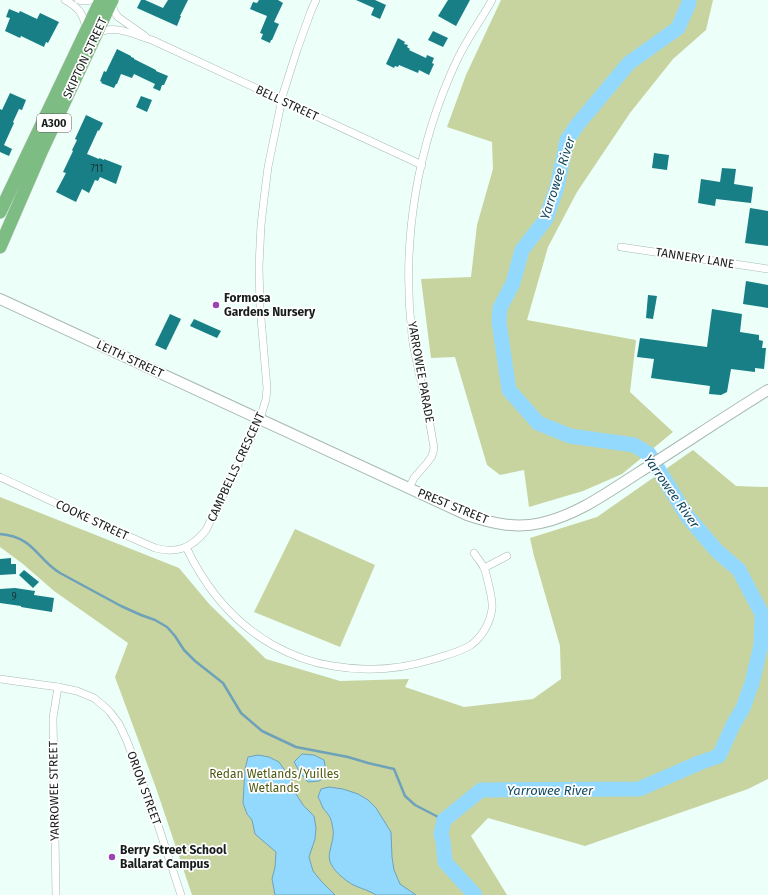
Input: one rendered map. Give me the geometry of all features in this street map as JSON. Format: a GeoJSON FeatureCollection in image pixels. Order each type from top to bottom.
{"type":"FeatureCollection","features":[{"type":"Feature","properties":{"kind":"highway","name":"SKIPTON STREET"},"geometry":{"type":"LineString","coordinates":[[0,247],[91,32],[101,0]]}},
{"type":"Feature","properties":{"kind":"highway","name":"SKIPTON STREET"},"geometry":{"type":"LineString","coordinates":[[0,212],[91,32],[112,0]]}},
{"type":"Feature","properties":{"kind":"main road","name":"LEITH STREET"},"geometry":{"type":"LineString","coordinates":[[0,299],[260,419]]}},
{"type":"Feature","properties":{"kind":"main road","name":"PREST STREET"},"geometry":{"type":"LineString","coordinates":[[260,419],[479,519],[498,524],[524,525],[547,521],[576,511],[768,390]]}},
{"type":"Feature","properties":{"kind":"street"},"geometry":{"type":"LineString","coordinates":[[65,0],[79,10],[91,32]]}},
{"type":"Feature","properties":{"kind":"street"},"geometry":{"type":"LineString","coordinates":[[78,0],[91,0]]}},
{"type":"Feature","properties":{"kind":"street","name":"BELL STREET"},"geometry":{"type":"LineString","coordinates":[[112,0],[114,11],[120,19],[152,40],[422,165]]}},
{"type":"Feature","properties":{"kind":"street","name":"CAMPBELLS CRESCENT"},"geometry":{"type":"LineString","coordinates":[[186,547],[198,539],[206,530],[260,419],[267,396],[260,307],[259,266],[261,225],[268,167],[282,101],[297,50],[316,0]]}},
{"type":"Feature","properties":{"kind":"street","name":"YARROWEE PARADE"},"geometry":{"type":"LineString","coordinates":[[409,488],[414,478],[430,458],[434,448],[412,336],[408,292],[408,258],[413,210],[432,126],[448,80],[471,35],[492,0]]}},
{"type":"Feature","properties":{"kind":"street","name":"BELL STREET"},"geometry":{"type":"LineString","coordinates":[[91,32],[114,29],[152,40]]}},
{"type":"Feature","properties":{"kind":"street","name":"TANNERY LANE"},"geometry":{"type":"LineString","coordinates":[[621,247],[768,269]]}},
{"type":"Feature","properties":{"kind":"street","name":"COOKE STREET"},"geometry":{"type":"LineString","coordinates":[[0,477],[155,548],[169,551],[186,547]]}},
{"type":"Feature","properties":{"kind":"street"},"geometry":{"type":"LineString","coordinates":[[186,547],[195,565],[217,598],[253,632],[272,644],[304,658],[333,666],[356,669],[388,669],[424,663],[456,652],[472,644],[486,628],[492,609],[490,589],[484,568],[474,553]]}},
{"type":"Feature","properties":{"kind":"street"},"geometry":{"type":"LineString","coordinates":[[484,568],[507,556]]}},
{"type":"Feature","properties":{"kind":"street","name":"ORION STREET"},"geometry":{"type":"LineString","coordinates":[[0,679],[71,689],[94,698],[106,708],[119,724],[127,741],[156,819],[181,895]]}},
{"type":"Feature","properties":{"kind":"street","name":"YARROWEE STREET"},"geometry":{"type":"LineString","coordinates":[[56,895],[53,718],[58,687]]}},
{"type":"Feature","properties":{"kind":"green space"},"geometry":{"type":"Polygon","coordinates":[[[501,0],[713,0],[706,30],[673,59],[630,113],[577,192],[548,247],[527,320],[636,340],[630,392],[673,432],[622,474],[583,491],[529,507],[524,470],[500,475],[487,465],[455,357],[431,358],[421,279],[471,277],[477,225],[493,169],[492,142],[447,127],[466,75],[501,0]]]}},
{"type":"Feature","properties":{"kind":"green space","name":"Redan Wetlands/Yuilles Wetlands"},"geometry":{"type":"Polygon","coordinates":[[[693,450],[736,486],[768,487],[768,779],[748,789],[585,846],[488,818],[471,836],[507,895],[192,895],[156,788],[115,677],[128,643],[54,591],[23,564],[0,547],[0,497],[179,568],[210,605],[266,659],[340,681],[409,679],[405,687],[464,707],[533,699],[561,679],[560,646],[530,538],[597,517],[693,450]]]}},
{"type":"Feature","properties":{"kind":"green space"},"geometry":{"type":"Polygon","coordinates":[[[295,529],[375,565],[340,647],[254,612],[295,529]]]}},
{"type":"Feature","properties":{"kind":"water"},"geometry":{"type":"Polygon","coordinates":[[[302,754],[314,755],[324,760],[327,776],[319,781],[308,782],[294,762],[302,754]]]}},
{"type":"Feature","properties":{"kind":"water"},"geometry":{"type":"Polygon","coordinates":[[[258,755],[269,757],[279,762],[293,782],[296,794],[303,805],[314,816],[316,828],[315,839],[309,857],[313,871],[335,895],[275,895],[272,879],[275,867],[276,852],[255,834],[252,820],[247,814],[243,803],[245,769],[248,757],[258,755]]]}},
{"type":"Feature","properties":{"kind":"water"},"geometry":{"type":"Polygon","coordinates":[[[329,787],[343,789],[358,794],[368,800],[376,808],[391,832],[394,870],[400,884],[416,895],[376,895],[350,883],[334,868],[331,864],[329,856],[333,828],[329,815],[323,808],[318,797],[321,789],[329,787]]]}},
{"type":"Feature","properties":{"kind":"building"},"geometry":{"type":"Polygon","coordinates":[[[141,0],[145,0],[163,8],[168,0],[188,0],[177,26],[137,8],[141,0]]]}},
{"type":"Feature","properties":{"kind":"building"},"geometry":{"type":"Polygon","coordinates":[[[259,0],[278,0],[283,3],[274,22],[279,24],[270,43],[261,39],[263,34],[260,33],[267,16],[250,9],[253,2],[257,3],[259,0]]]}},
{"type":"Feature","properties":{"kind":"building"},"geometry":{"type":"Polygon","coordinates":[[[356,0],[375,0],[386,5],[380,19],[371,15],[374,8],[356,0]]]}},
{"type":"Feature","properties":{"kind":"building"},"geometry":{"type":"Polygon","coordinates":[[[448,0],[470,0],[456,26],[438,16],[448,0]]]}},
{"type":"Feature","properties":{"kind":"building"},"geometry":{"type":"Polygon","coordinates":[[[9,9],[19,13],[20,11],[37,19],[40,13],[59,22],[48,43],[46,42],[44,47],[21,36],[20,38],[5,31],[10,18],[6,17],[9,9]]]}},
{"type":"Feature","properties":{"kind":"building"},"geometry":{"type":"Polygon","coordinates":[[[433,31],[448,38],[443,47],[428,40],[433,31]]]}},
{"type":"Feature","properties":{"kind":"building"},"geometry":{"type":"Polygon","coordinates":[[[398,38],[405,42],[404,44],[408,45],[407,47],[410,49],[409,50],[426,58],[427,55],[434,58],[432,63],[434,64],[429,75],[419,70],[418,73],[399,65],[398,67],[395,66],[394,68],[386,64],[398,38]]]}},
{"type":"Feature","properties":{"kind":"building"},"geometry":{"type":"Polygon","coordinates":[[[117,49],[168,76],[160,91],[153,88],[155,84],[134,74],[132,78],[121,74],[114,88],[101,83],[102,82],[100,81],[104,71],[106,72],[117,49]]]}},
{"type":"Feature","properties":{"kind":"building"},"geometry":{"type":"Polygon","coordinates":[[[10,93],[26,100],[22,110],[19,109],[4,145],[12,149],[9,156],[0,152],[0,109],[2,110],[10,93]]]}},
{"type":"Feature","properties":{"kind":"building"},"geometry":{"type":"Polygon","coordinates":[[[141,96],[152,100],[147,112],[136,107],[141,96]]]}},
{"type":"Feature","properties":{"kind":"building"},"geometry":{"type":"Polygon","coordinates":[[[86,115],[103,123],[99,131],[98,130],[87,154],[122,166],[116,184],[100,177],[98,181],[95,180],[89,193],[82,189],[76,202],[56,192],[66,173],[63,172],[73,151],[72,150],[77,140],[75,139],[86,115]]]}},
{"type":"Feature","properties":{"kind":"building"},"geometry":{"type":"Polygon","coordinates":[[[654,153],[669,155],[667,170],[652,168],[654,153]]]}},
{"type":"Feature","properties":{"kind":"building"},"geometry":{"type":"Polygon","coordinates":[[[722,168],[736,169],[734,184],[753,187],[751,203],[716,199],[715,206],[698,203],[701,179],[720,182],[722,168]]]}},
{"type":"Feature","properties":{"kind":"building"},"geometry":{"type":"Polygon","coordinates":[[[750,208],[768,211],[768,246],[745,243],[750,208]]]}},
{"type":"Feature","properties":{"kind":"building"},"geometry":{"type":"Polygon","coordinates":[[[746,281],[768,285],[768,308],[743,304],[746,281]]]}},
{"type":"Feature","properties":{"kind":"building"},"geometry":{"type":"Polygon","coordinates":[[[648,295],[657,296],[653,319],[646,318],[648,295]]]}},
{"type":"Feature","properties":{"kind":"building"},"geometry":{"type":"Polygon","coordinates":[[[712,309],[742,314],[740,332],[759,335],[759,340],[763,341],[762,348],[766,348],[764,369],[755,368],[755,372],[731,369],[727,392],[721,395],[709,394],[710,386],[651,378],[654,359],[637,357],[640,338],[707,347],[712,309]]]}},
{"type":"Feature","properties":{"kind":"building"},"geometry":{"type":"Polygon","coordinates":[[[170,314],[181,319],[166,350],[155,345],[170,314]]]}},
{"type":"Feature","properties":{"kind":"building"},"geometry":{"type":"Polygon","coordinates":[[[194,319],[221,331],[217,338],[190,326],[194,319]]]}},
{"type":"Feature","properties":{"kind":"building"},"geometry":{"type":"Polygon","coordinates":[[[11,558],[11,564],[16,564],[16,574],[0,575],[0,559],[11,558]]]}},
{"type":"Feature","properties":{"kind":"building"},"geometry":{"type":"Polygon","coordinates":[[[24,570],[39,582],[33,588],[19,575],[24,570]]]}},
{"type":"Feature","properties":{"kind":"building"},"geometry":{"type":"Polygon","coordinates":[[[15,588],[35,591],[34,595],[54,598],[52,612],[0,603],[0,589],[15,588]]]}},
{"type":"Feature","properties":{"kind":"waterway","name":"Yarrowee River"},"geometry":{"type":"LineString","coordinates":[[475,895],[445,862],[441,834],[444,820],[481,790],[639,789],[719,756],[733,725],[743,708],[752,683],[761,645],[762,614],[739,570],[717,551],[687,516],[649,454],[634,445],[570,436],[538,423],[509,390],[499,322],[500,308],[513,283],[522,250],[546,219],[557,187],[567,140],[578,124],[629,63],[678,28],[689,0]]}},
{"type":"Feature","properties":{"kind":"waterway"},"geometry":{"type":"LineString","coordinates":[[0,534],[20,539],[34,549],[45,561],[60,573],[121,606],[155,620],[167,627],[184,650],[195,661],[223,683],[241,713],[262,731],[296,747],[348,757],[394,769],[405,796],[415,805],[444,820]]}},
{"type":"Feature","properties":{"kind":"place","name":"Formosa Gardens Nursery"},"geometry":{"type":"Point","coordinates":[216,305]}},
{"type":"Feature","properties":{"kind":"place","name":"Berry Street School Ballarat Campus"},"geometry":{"type":"Point","coordinates":[112,857]}}]}
